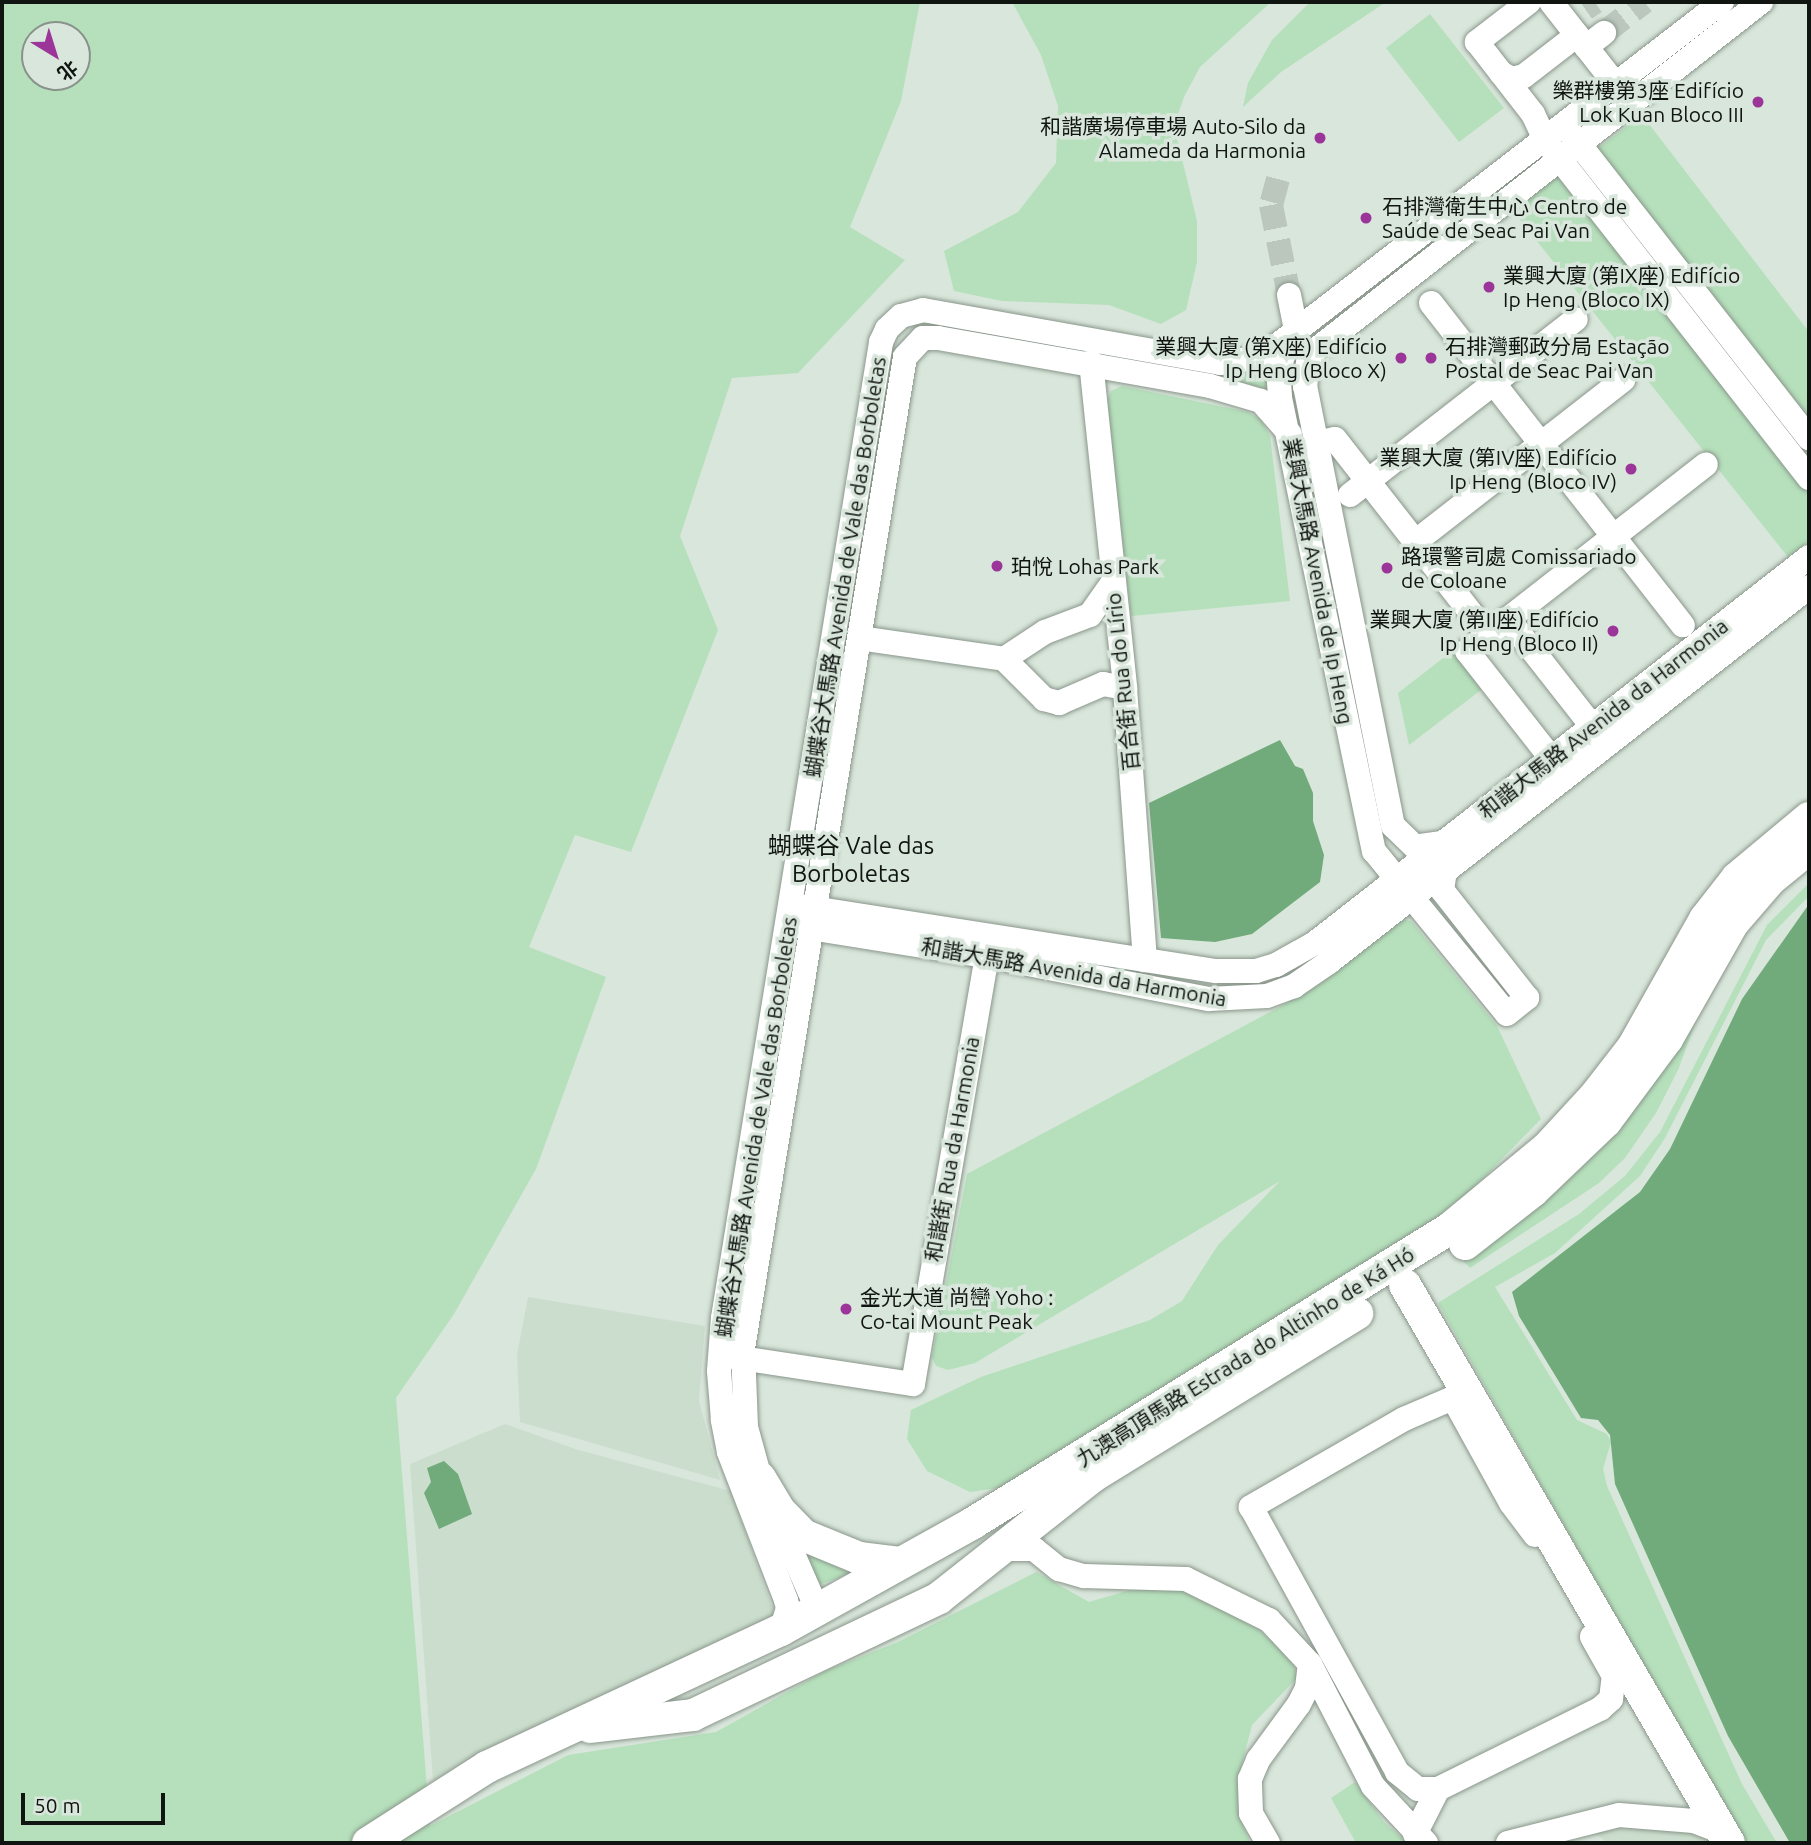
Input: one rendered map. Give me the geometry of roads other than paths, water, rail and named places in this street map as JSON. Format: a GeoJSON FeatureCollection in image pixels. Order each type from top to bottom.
{"type":"FeatureCollection","features":[{"type":"Feature","properties":{"kind":"main road","name":"九澳高頂馬路 Estrada do Altinho de Ká Hó"},"geometry":{"type":"LineString","coordinates":[[368,1843],[427,1803],[550,1736],[686,1677],[781,1630],[973,1523],[1394,1266],[1491,1197],[1547,1148],[1595,1096],[1633,1047],[1705,919],[1737,878],[1809,818]]}},
{"type":"Feature","properties":{"kind":"main road","name":"九澳高頂馬路 Estrada do Altinho de Ká Hó"},"geometry":{"type":"LineString","coordinates":[[550,1736],[692,1715],[943,1596],[1096,1475],[1405,1285],[1506,1214],[1606,1121],[1667,1039],[1733,923],[1771,879],[1809,848]]}},
{"type":"Feature","properties":{"kind":"main road"},"geometry":{"type":"LineString","coordinates":[[1405,1285],[1460,1393],[1724,1837]]}},
{"type":"Feature","properties":{"kind":"main road"},"geometry":{"type":"LineString","coordinates":[[760,1478],[780,1511],[803,1535],[859,1558],[900,1563]]}},
{"type":"Feature","properties":{"kind":"main road"},"geometry":{"type":"LineString","coordinates":[[817,1609],[846,1605],[927,1563],[947,1569],[951,1580],[943,1596]]}},
{"type":"Feature","properties":{"kind":"main road"},"geometry":{"type":"LineString","coordinates":[[686,1677],[681,1693],[693,1704],[745,1691]]}},
{"type":"Feature","properties":{"kind":"street"},"geometry":{"type":"LineString","coordinates":[[1529,2],[1477,43],[1512,75],[1518,91],[1553,150],[1809,478]]}},
{"type":"Feature","properties":{"kind":"street"},"geometry":{"type":"LineString","coordinates":[[1550,2],[1584,29],[1616,85]]}},
{"type":"Feature","properties":{"kind":"street","name":"蝴蝶谷大馬路 Avenida de Vale das Borboletas"},"geometry":{"type":"LineString","coordinates":[[1572,134],[1616,85],[1722,2]]}},
{"type":"Feature","properties":{"kind":"street","name":"蝴蝶谷大馬路 Avenida de Vale das Borboletas"},"geometry":{"type":"LineString","coordinates":[[1305,387],[1313,352],[1572,134],[1761,2]]}},
{"type":"Feature","properties":{"kind":"street"},"geometry":{"type":"LineString","coordinates":[[1512,75],[1584,29]]}},
{"type":"Feature","properties":{"kind":"street"},"geometry":{"type":"LineString","coordinates":[[1528,108],[1572,134],[1809,438]]}},
{"type":"Feature","properties":{"kind":"street","name":"蝴蝶谷大馬路 Avenida de Vale das Borboletas"},"geometry":{"type":"LineString","coordinates":[[781,1630],[789,1608],[729,1452],[719,1395],[732,1356],[801,916],[881,342],[887,329],[901,316],[923,310],[1236,363],[1262,357],[1553,150]]}},
{"type":"Feature","properties":{"kind":"street"},"geometry":{"type":"LineString","coordinates":[[1289,295],[1293,337]]}},
{"type":"Feature","properties":{"kind":"street"},"geometry":{"type":"LineString","coordinates":[[1431,303],[1683,625]]}},
{"type":"Feature","properties":{"kind":"street"},"geometry":{"type":"LineString","coordinates":[[1359,488],[1576,318]]}},
{"type":"Feature","properties":{"kind":"street","name":"業興大馬路 Avenida de Ip Heng"},"geometry":{"type":"LineString","coordinates":[[1293,337],[1278,376],[1374,851]]}},
{"type":"Feature","properties":{"kind":"street","name":"蝴蝶谷大馬路 Avenida de Vale das Borboletas"},"geometry":{"type":"LineString","coordinates":[[801,916],[859,638],[905,357],[913,344],[938,338],[1091,362],[1253,397],[1269,408],[1290,434]]}},
{"type":"Feature","properties":{"kind":"street","name":"百合街 Rua do Lírio"},"geometry":{"type":"LineString","coordinates":[[1091,362],[1112,584],[1125,688],[1145,960]]}},
{"type":"Feature","properties":{"kind":"street"},"geometry":{"type":"LineString","coordinates":[[1415,542],[1623,380]]}},
{"type":"Feature","properties":{"kind":"street","name":"業興大馬路 Avenida de Ip Heng"},"geometry":{"type":"LineString","coordinates":[[1305,387],[1393,825],[1415,847],[1436,846],[1446,841]]}},
{"type":"Feature","properties":{"kind":"street"},"geometry":{"type":"LineString","coordinates":[[1316,443],[1335,439],[1359,488],[1415,542],[1488,635]]}},
{"type":"Feature","properties":{"kind":"street"},"geometry":{"type":"LineString","coordinates":[[1551,758],[1467,651],[1706,464]]}},
{"type":"Feature","properties":{"kind":"street","name":"和諧大馬路 Avenida da Harmonia"},"geometry":{"type":"LineString","coordinates":[[801,916],[987,956],[1233,1001],[1294,986],[1406,887],[1446,841],[1809,557]]}},
{"type":"Feature","properties":{"kind":"street"},"geometry":{"type":"LineString","coordinates":[[1004,659],[1045,632],[1090,615],[1112,584]]}},
{"type":"Feature","properties":{"kind":"street","name":"和諧大馬路 Avenida da Harmonia"},"geometry":{"type":"LineString","coordinates":[[801,916],[1216,971],[1256,971],[1305,949],[1361,907],[1445,872],[1809,587]]}},
{"type":"Feature","properties":{"kind":"street"},"geometry":{"type":"LineString","coordinates":[[1508,619],[1592,726]]}},
{"type":"Feature","properties":{"kind":"street"},"geometry":{"type":"LineString","coordinates":[[859,638],[1004,659],[1044,699],[1052,701],[1071,699],[1103,684],[1125,688]]}},
{"type":"Feature","properties":{"kind":"street"},"geometry":{"type":"LineString","coordinates":[[1374,851],[1507,1014],[1527,998],[1441,890],[1445,872]]}},
{"type":"Feature","properties":{"kind":"street"},"geometry":{"type":"LineString","coordinates":[[1361,907],[1372,882],[1374,851]]}},
{"type":"Feature","properties":{"kind":"street","name":"和諧街 Rua da Harmonia"},"geometry":{"type":"LineString","coordinates":[[732,1356],[913,1384],[987,956]]}},
{"type":"Feature","properties":{"kind":"street","name":"蝴蝶谷大馬路 Avenida de Vale das Borboletas"},"geometry":{"type":"LineString","coordinates":[[732,1356],[746,1427],[760,1478],[817,1609]]}},
{"type":"Feature","properties":{"kind":"street"},"geometry":{"type":"LineString","coordinates":[[1460,1393],[1614,1676],[1613,1690],[1600,1709],[1438,1789],[1418,1789],[1397,1772],[1251,1507],[1404,1419],[1460,1393]]}},
{"type":"Feature","properties":{"kind":"street"},"geometry":{"type":"LineString","coordinates":[[1005,1549],[1034,1549],[1059,1569],[1084,1576],[1172,1576],[1201,1584],[1269,1620],[1310,1664],[1373,1786],[1420,1839],[1438,1789]]}},
{"type":"Feature","properties":{"kind":"street"},"geometry":{"type":"LineString","coordinates":[[1268,1843],[1251,1813],[1250,1779],[1258,1760],[1299,1704],[1307,1688],[1310,1664]]}},
{"type":"Feature","properties":{"kind":"street"},"geometry":{"type":"LineString","coordinates":[[1299,1704],[1315,1692],[1327,1700]]}},
{"type":"Feature","properties":{"kind":"street"},"geometry":{"type":"LineString","coordinates":[[1508,1843],[1619,1815],[1685,1819],[1724,1837]]}},
{"type":"Feature","properties":{"kind":"tunnel"},"geometry":{"type":"LineString","coordinates":[[1585,9],[1595,2]]}},
{"type":"Feature","properties":{"kind":"tunnel"},"geometry":{"type":"LineString","coordinates":[[1604,33],[1644,2]]}},
{"type":"Feature","properties":{"kind":"tunnel"},"geometry":{"type":"LineString","coordinates":[[1278,179],[1271,205],[1289,295]]}},
{"type":"Feature","properties":{"kind":"place","name":"樂群樓第3座 Edifício Lok Kuan Bloco III"},"geometry":{"type":"Point","coordinates":[1758,102]}},
{"type":"Feature","properties":{"kind":"place","name":"和諧廣場停車場 Auto-Silo da Alameda da Harmonia"},"geometry":{"type":"Point","coordinates":[1320,138]}},
{"type":"Feature","properties":{"kind":"place","name":"石排灣衛生中心 Centro de Saúde de Seac Pai Van"},"geometry":{"type":"Point","coordinates":[1366,218]}},
{"type":"Feature","properties":{"kind":"place","name":"業興大廈 (第IX座) Edifício Ip Heng (Bloco IX)"},"geometry":{"type":"Point","coordinates":[1489,287]}},
{"type":"Feature","properties":{"kind":"place","name":"業興大廈 (第X座) Edifício Ip Heng (Bloco X)"},"geometry":{"type":"Point","coordinates":[1401,358]}},
{"type":"Feature","properties":{"kind":"place","name":"石排灣郵政分局 Estação Postal de Seac Pai Van"},"geometry":{"type":"Point","coordinates":[1431,358]}},
{"type":"Feature","properties":{"kind":"place","name":"業興大廈 (第IV座) Edifício Ip Heng (Bloco IV)"},"geometry":{"type":"Point","coordinates":[1631,469]}},
{"type":"Feature","properties":{"kind":"place","name":"珀悅 Lohas Park"},"geometry":{"type":"Point","coordinates":[997,566]}},
{"type":"Feature","properties":{"kind":"place","name":"路環警司處 Comissariado de Coloane"},"geometry":{"type":"Point","coordinates":[1387,568]}},
{"type":"Feature","properties":{"kind":"place","name":"業興大廈 (第II座) Edifício Ip Heng (Bloco II)"},"geometry":{"type":"Point","coordinates":[1613,631]}},
{"type":"Feature","properties":{"kind":"place","name":"金光大道 尚巒 Yoho : Co-tai Mount Peak"},"geometry":{"type":"Point","coordinates":[846,1309]}},
{"type":"Feature","properties":{"kind":"district","name":"蝴蝶谷 Vale das Borboletas"},"geometry":{"type":"Point","coordinates":[851,860]}}]}
